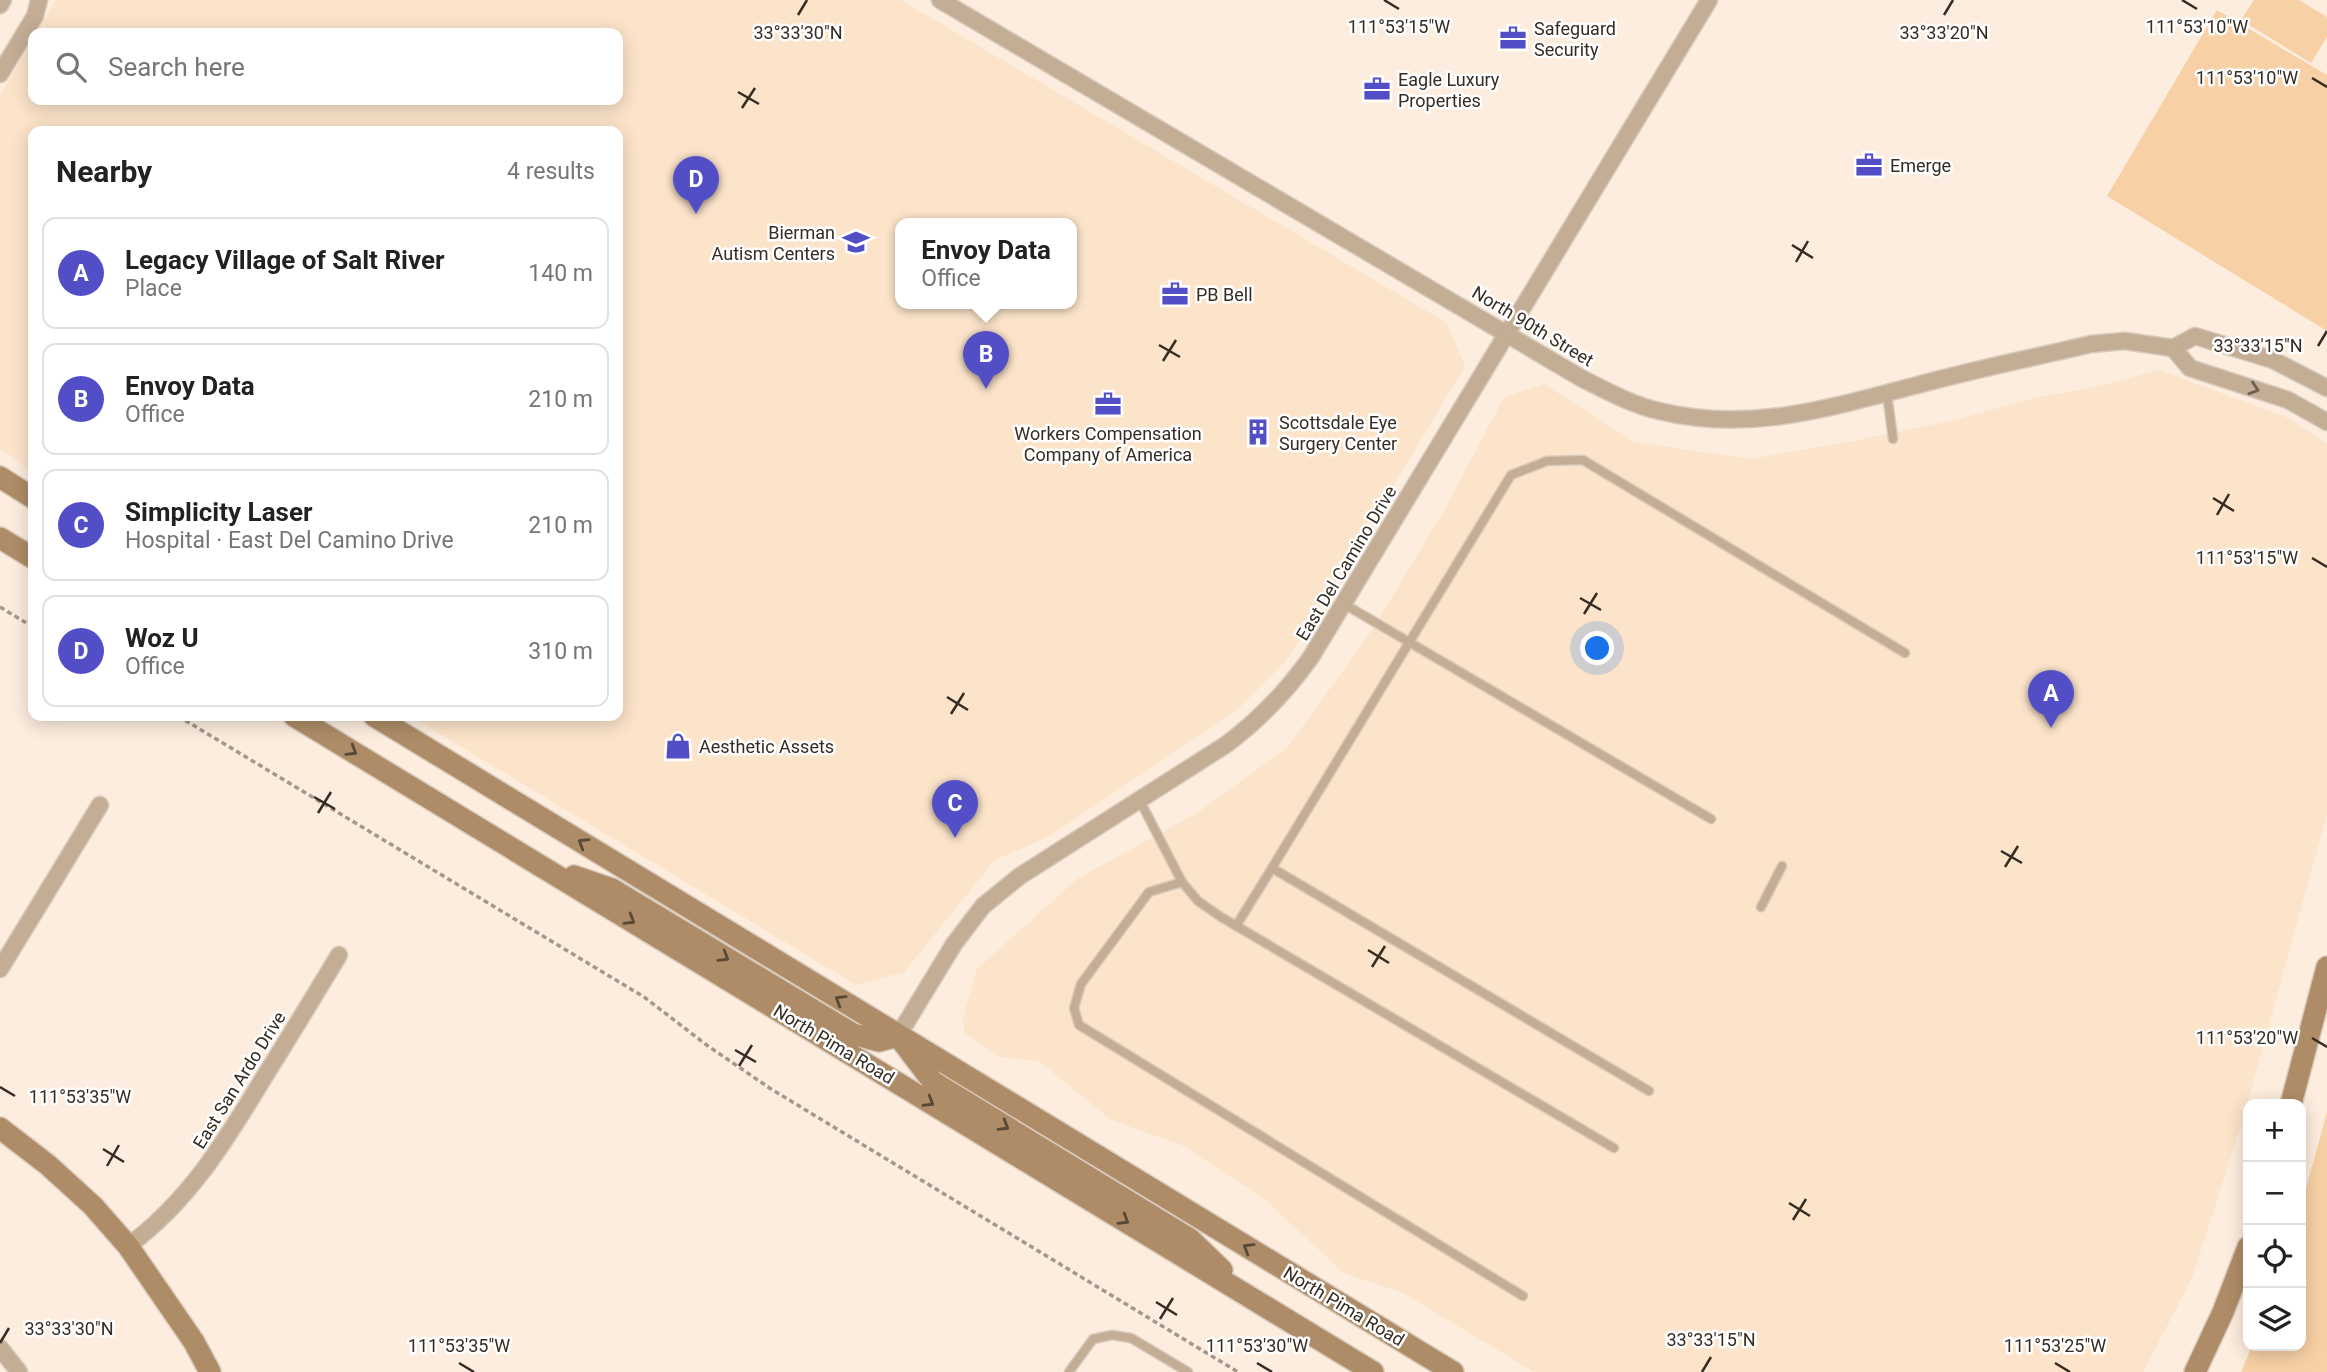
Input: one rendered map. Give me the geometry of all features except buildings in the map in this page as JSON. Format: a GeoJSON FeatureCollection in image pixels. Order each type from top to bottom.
{"type":"FeatureCollection","features":[{"type":"Feature","properties":{"kind":"main road"},"geometry":{"type":"LineString","coordinates":[[0,477],[28,495]]}},
{"type":"Feature","properties":{"kind":"main road"},"geometry":{"type":"LineString","coordinates":[[0,538],[28,555]]}},
{"type":"Feature","properties":{"kind":"main road","name":"North Pima Road"},"geometry":{"type":"LineString","coordinates":[[301,721],[1373,1372]]}},
{"type":"Feature","properties":{"kind":"main road","name":"North Pima Road"},"geometry":{"type":"LineString","coordinates":[[382,721],[1453,1372]]}},
{"type":"Feature","properties":{"kind":"main road"},"geometry":{"type":"LineString","coordinates":[[533,861],[611,889],[853,1034],[879,1041],[898,1036],[933,1082],[1190,1239],[1252,1298]]}},
{"type":"Feature","properties":{"kind":"main road"},"geometry":{"type":"LineString","coordinates":[[2292,1099],[2327,967]]}},
{"type":"Feature","properties":{"kind":"main road"},"geometry":{"type":"LineString","coordinates":[[0,1128],[48,1165],[84,1198],[128,1246],[194,1342],[210,1372]]}},
{"type":"Feature","properties":{"kind":"main road"},"geometry":{"type":"LineString","coordinates":[[2195,1372],[2223,1312],[2243,1260]]}},
{"type":"Feature","properties":{"kind":"street"},"geometry":{"type":"LineString","coordinates":[[0,5],[3,0]]}},
{"type":"Feature","properties":{"kind":"street"},"geometry":{"type":"LineString","coordinates":[[0,74],[35,16],[39,0]]}},
{"type":"Feature","properties":{"kind":"street","name":"North 90th Street"},"geometry":{"type":"LineString","coordinates":[[940,0],[1612,394],[1657,411],[1704,419],[1786,417],[2091,344],[2125,341],[2173,348],[2194,336],[2273,360],[2327,388]]}},
{"type":"Feature","properties":{"kind":"street","name":"East Del Camino Drive"},"geometry":{"type":"LineString","coordinates":[[898,1036],[954,944],[983,906],[1020,876],[1227,744],[1268,710],[1311,657],[1709,0]]}},
{"type":"Feature","properties":{"kind":"street"},"geometry":{"type":"LineString","coordinates":[[2173,348],[2190,368],[2288,400],[2327,422]]}},
{"type":"Feature","properties":{"kind":"street"},"geometry":{"type":"LineString","coordinates":[[0,969],[100,805]]}},
{"type":"Feature","properties":{"kind":"street","name":"East San Ardo Drive"},"geometry":{"type":"LineString","coordinates":[[128,1246],[184,1196],[220,1150],[339,955]]}},
{"type":"Feature","properties":{"kind":"street"},"geometry":{"type":"LineString","coordinates":[[0,1348],[19,1372]]}},
{"type":"Feature","properties":{"kind":"lane"},"geometry":{"type":"LineString","coordinates":[[1887,393],[1893,439]]}},
{"type":"Feature","properties":{"kind":"lane"},"geometry":{"type":"LineString","coordinates":[[1236,926],[1511,475],[1547,461],[1583,460],[1905,653]]}},
{"type":"Feature","properties":{"kind":"lane"},"geometry":{"type":"LineString","coordinates":[[1344,604],[1711,819]]}},
{"type":"Feature","properties":{"kind":"lane"},"geometry":{"type":"LineString","coordinates":[[1140,801],[1181,882],[1198,901],[1614,1148]]}},
{"type":"Feature","properties":{"kind":"lane"},"geometry":{"type":"LineString","coordinates":[[1760,907],[1782,866]]}},
{"type":"Feature","properties":{"kind":"lane"},"geometry":{"type":"LineString","coordinates":[[1272,868],[1649,1091]]}},
{"type":"Feature","properties":{"kind":"lane"},"geometry":{"type":"LineString","coordinates":[[1181,882],[1149,892],[1081,984],[1074,1009],[1079,1025],[1523,1296]]}},
{"type":"Feature","properties":{"kind":"lane"},"geometry":{"type":"LineString","coordinates":[[1069,1372],[1093,1339],[1112,1335],[1131,1338],[1188,1372]]}},
{"type":"Feature","properties":{"kind":"path"},"geometry":{"type":"LineString","coordinates":[[0,607],[28,625]]}},
{"type":"Feature","properties":{"kind":"path"},"geometry":{"type":"LineString","coordinates":[[186,721],[643,997],[771,1089],[1238,1372]]}},
{"type":"Feature","properties":{"kind":"shaded area"},"geometry":{"type":"Polygon","coordinates":[[[56,0],[901,0],[1447,323],[1465,366],[1303,636],[1283,664],[1237,710],[1048,837],[995,860],[904,972],[856,985],[418,721],[623,721],[623,126],[28,126],[28,468],[0,449],[0,96],[28,47],[28,105],[623,105],[623,28],[39,28],[56,0]]]}},
{"type":"Feature","properties":{"kind":"shaded area"},"geometry":{"type":"Polygon","coordinates":[[[2254,0],[2299,0],[2327,17],[2327,37],[2311,63],[2241,20],[2254,0]]]}},
{"type":"Feature","properties":{"kind":"shaded area"},"geometry":{"type":"Polygon","coordinates":[[[2217,10],[2327,75],[2327,331],[2107,196],[2217,10]]]}},
{"type":"Feature","properties":{"kind":"shaded area"},"geometry":{"type":"Polygon","coordinates":[[[2159,370],[2286,417],[2327,444],[2327,814],[2249,1099],[2243,1099],[2243,1119],[2192,1278],[2143,1372],[1534,1372],[1403,1293],[1344,1273],[1263,1198],[1182,1145],[1111,1120],[1039,1061],[999,1057],[964,1032],[963,1018],[977,969],[1077,879],[1197,813],[1288,747],[1372,630],[1445,509],[1504,397],[1544,384],[1634,442],[1751,459],[1955,420],[2034,398],[2099,386],[2159,370]]]}},
{"type":"Feature","properties":{"kind":"shaded area"},"geometry":{"type":"Polygon","coordinates":[[[2327,1112],[2327,1372],[2241,1372],[2250,1351],[2306,1351],[2306,1189],[2327,1112]]]}},
{"type":"Feature","properties":{"kind":"place","name":"Safeguard Security"},"geometry":{"type":"Point","coordinates":[1513,38]}},
{"type":"Feature","properties":{"kind":"place","name":"Eagle Luxury Properties"},"geometry":{"type":"Point","coordinates":[1377,89]}},
{"type":"Feature","properties":{"kind":"place","name":"Emerge"},"geometry":{"type":"Point","coordinates":[1869,165]}},
{"type":"Feature","properties":{"kind":"place","name":"Woz U"},"geometry":{"type":"Point","coordinates":[696,214]}},
{"type":"Feature","properties":{"kind":"place","name":"Bierman Autism Centers"},"geometry":{"type":"Point","coordinates":[856,242]}},
{"type":"Feature","properties":{"kind":"place","name":"PB Bell"},"geometry":{"type":"Point","coordinates":[1175,294]}},
{"type":"Feature","properties":{"kind":"place","name":"Envoy Data"},"geometry":{"type":"Point","coordinates":[986,389]}},
{"type":"Feature","properties":{"kind":"place","name":"Workers Compensation Company of America"},"geometry":{"type":"Point","coordinates":[1108,404]}},
{"type":"Feature","properties":{"kind":"place","name":"Scottsdale Eye Surgery Center"},"geometry":{"type":"Point","coordinates":[1258,432]}},
{"type":"Feature","properties":{"kind":"place","name":"Legacy Village of Salt River"},"geometry":{"type":"Point","coordinates":[2051,728]}},
{"type":"Feature","properties":{"kind":"place","name":"Aesthetic Assets"},"geometry":{"type":"Point","coordinates":[678,746]}},
{"type":"Feature","properties":{"kind":"place","name":"Simplicity Laser"},"geometry":{"type":"Point","coordinates":[955,838]}}]}
